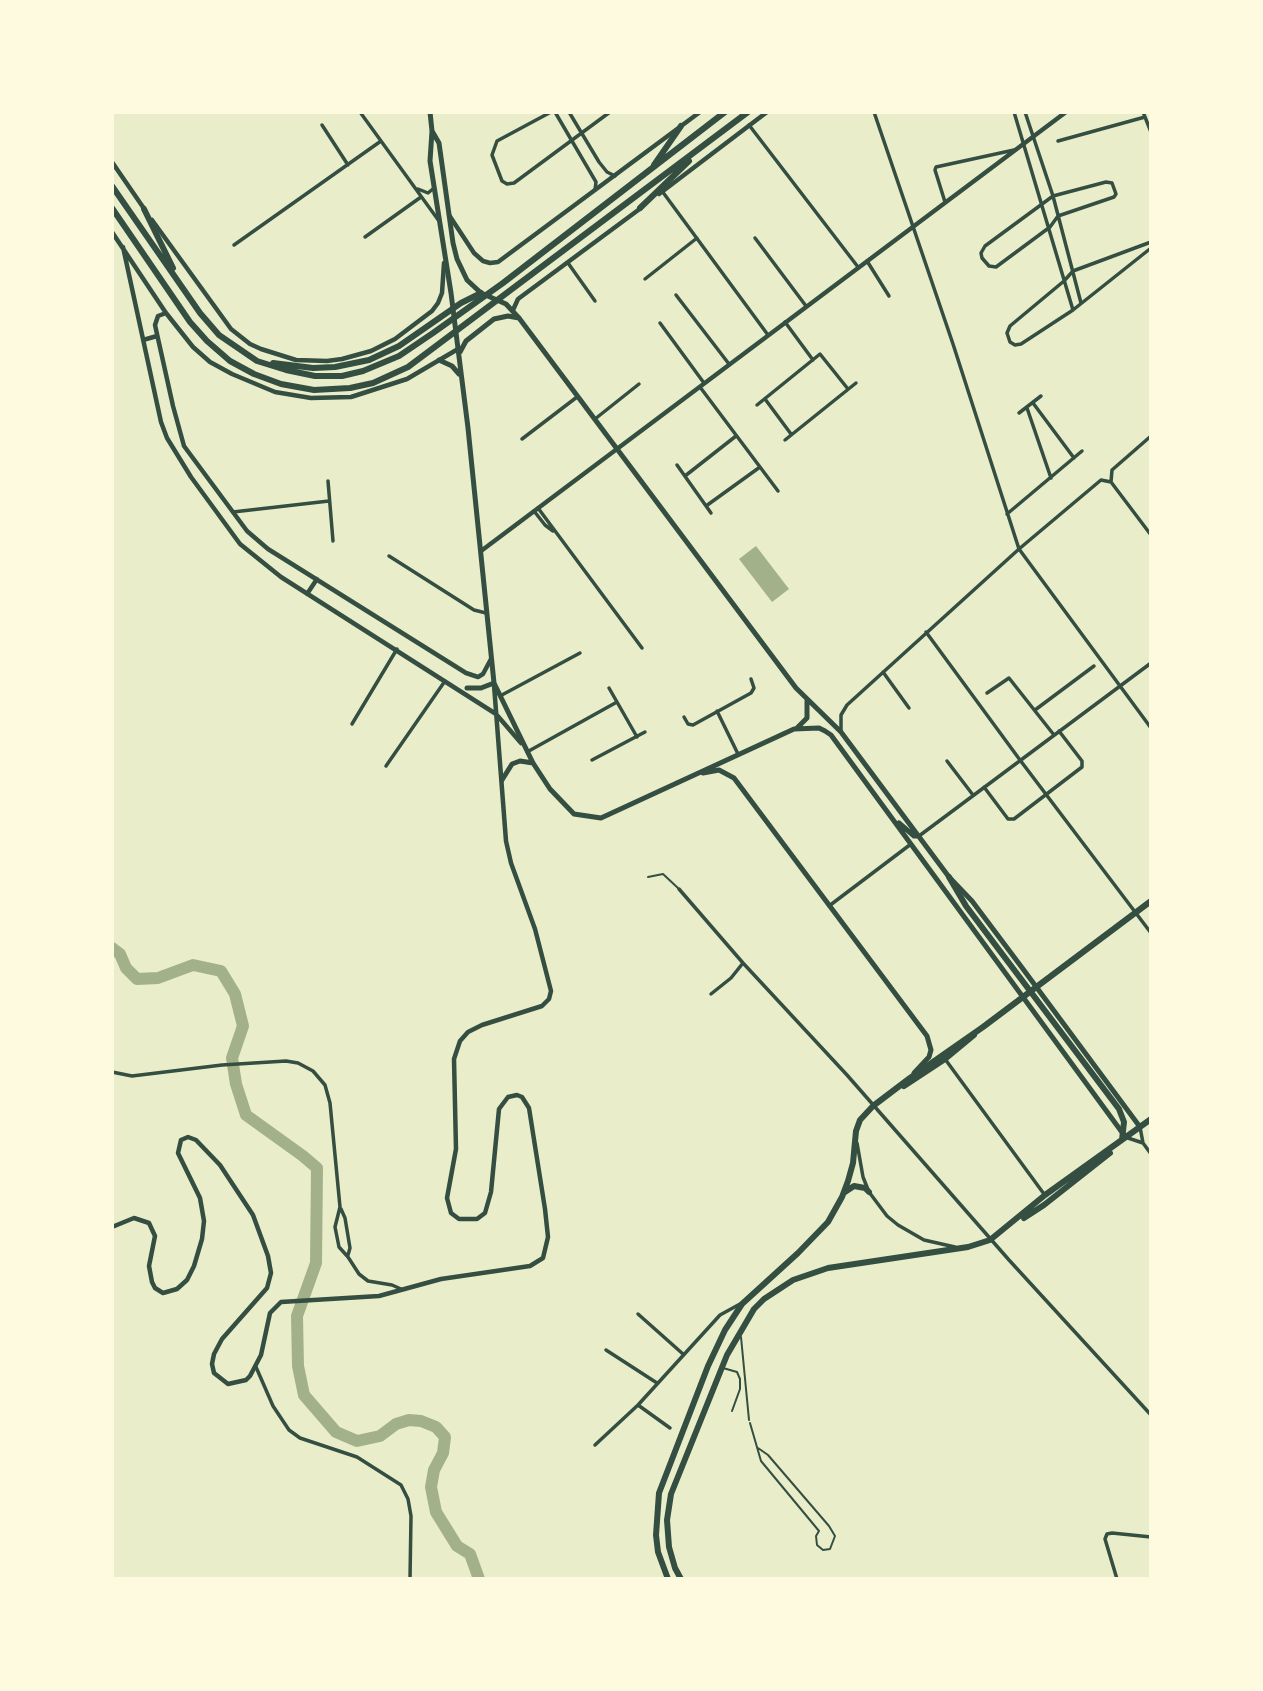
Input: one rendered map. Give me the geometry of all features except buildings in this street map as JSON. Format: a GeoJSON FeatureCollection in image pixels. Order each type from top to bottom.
{"type":"FeatureCollection","features":[{"type":"Feature","properties":{"kind":"main road"},"geometry":{"type":"LineString","coordinates":[[430,112],[430,152],[434,188],[458,349],[494,683],[533,763],[559,800],[574,814],[593,819],[609,816],[794,729],[807,718],[807,700]]}},
{"type":"Feature","properties":{"kind":"main road"},"geometry":{"type":"LineString","coordinates":[[112,186],[183,289],[219,335],[257,361],[315,376],[342,376],[363,371],[400,356],[503,283],[725,112]]}},
{"type":"Feature","properties":{"kind":"main road"},"geometry":{"type":"LineString","coordinates":[[112,208],[190,322],[230,361],[281,384],[314,390],[350,388],[373,383],[408,367],[748,112]]}},
{"type":"Feature","properties":{"kind":"main road"},"geometry":{"type":"LineString","coordinates":[[649,170],[681,126]]}},
{"type":"Feature","properties":{"kind":"main road"},"geometry":{"type":"LineString","coordinates":[[432,131],[439,143],[457,259],[471,285],[511,309],[519,318],[807,700],[841,732],[1122,1114],[1124,1133],[1116,1148],[1044,1205],[990,1240],[959,1248],[809,1273],[793,1280],[754,1308],[722,1367],[668,1505],[669,1547],[681,1579]]}},
{"type":"Feature","properties":{"kind":"main road"},"geometry":{"type":"LineString","coordinates":[[640,208],[711,141]]}},
{"type":"Feature","properties":{"kind":"main road"},"geometry":{"type":"LineString","coordinates":[[144,209],[183,289]]}},
{"type":"Feature","properties":{"kind":"main road"},"geometry":{"type":"LineString","coordinates":[[257,361],[313,368],[335,367],[369,360],[399,345],[461,303],[481,293]]}},
{"type":"Feature","properties":{"kind":"main road"},"geometry":{"type":"LineString","coordinates":[[458,349],[494,319],[508,316],[519,318]]}},
{"type":"Feature","properties":{"kind":"main road"},"geometry":{"type":"LineString","coordinates":[[439,360],[452,366],[461,376]]}},
{"type":"Feature","properties":{"kind":"main road"},"geometry":{"type":"LineString","coordinates":[[467,688],[481,688],[494,683]]}},
{"type":"Feature","properties":{"kind":"main road"},"geometry":{"type":"LineString","coordinates":[[794,729],[819,728],[831,735],[1126,1137]]}},
{"type":"Feature","properties":{"kind":"main road"},"geometry":{"type":"LineString","coordinates":[[502,780],[512,764],[520,761],[533,763]]}},
{"type":"Feature","properties":{"kind":"main road"},"geometry":{"type":"LineString","coordinates":[[690,777],[719,770],[729,774],[927,1036],[931,1050],[929,1057],[910,1078]]}},
{"type":"Feature","properties":{"kind":"main road"},"geometry":{"type":"LineString","coordinates":[[891,816],[914,836],[919,836]]}},
{"type":"Feature","properties":{"kind":"main road"},"geometry":{"type":"LineString","coordinates":[[949,877],[972,901],[1140,1127]]}},
{"type":"Feature","properties":{"kind":"main road"},"geometry":{"type":"LineString","coordinates":[[842,1197],[853,1163],[856,1130],[860,1120],[873,1106],[1151,901]]}},
{"type":"Feature","properties":{"kind":"main road"},"geometry":{"type":"LineString","coordinates":[[1009,980],[1017,983],[1021,981],[1024,978],[1023,969]]}},
{"type":"Feature","properties":{"kind":"main road"},"geometry":{"type":"LineString","coordinates":[[888,1094],[912,1082],[945,1059],[983,1027]]}},
{"type":"Feature","properties":{"kind":"main road"},"geometry":{"type":"LineString","coordinates":[[1001,1232],[1045,1195],[1151,1119]]}},
{"type":"Feature","properties":{"kind":"main road"},"geometry":{"type":"LineString","coordinates":[[668,1579],[658,1552],[656,1535],[657,1506],[663,1479],[725,1330],[742,1304],[799,1253],[828,1222],[849,1188],[865,1188],[869,1192]]}},
{"type":"Feature","properties":{"kind":"street"},"geometry":{"type":"LineString","coordinates":[[360,112],[439,221]]}},
{"type":"Feature","properties":{"kind":"street"},"geometry":{"type":"LineString","coordinates":[[594,191],[596,182],[570,140],[553,112],[497,141],[492,155],[502,181],[507,184],[514,183],[570,140],[610,112]]}},
{"type":"Feature","properties":{"kind":"street"},"geometry":{"type":"LineString","coordinates":[[569,112],[605,170],[615,176]]}},
{"type":"Feature","properties":{"kind":"street"},"geometry":{"type":"LineString","coordinates":[[448,213],[474,253],[483,261],[498,262],[700,112]]}},
{"type":"Feature","properties":{"kind":"street"},"geometry":{"type":"LineString","coordinates":[[511,309],[518,299],[767,112]]}},
{"type":"Feature","properties":{"kind":"street"},"geometry":{"type":"LineString","coordinates":[[874,112],[1019,549],[1151,728]]}},
{"type":"Feature","properties":{"kind":"street"},"geometry":{"type":"LineString","coordinates":[[1014,112],[1073,310]]}},
{"type":"Feature","properties":{"kind":"street"},"geometry":{"type":"LineString","coordinates":[[1026,112],[1053,196],[1081,303]]}},
{"type":"Feature","properties":{"kind":"street"},"geometry":{"type":"LineString","coordinates":[[480,551],[1066,112]]}},
{"type":"Feature","properties":{"kind":"street"},"geometry":{"type":"LineString","coordinates":[[1058,141],[1144,114],[1151,132]]}},
{"type":"Feature","properties":{"kind":"street"},"geometry":{"type":"LineString","coordinates":[[321,125],[348,165]]}},
{"type":"Feature","properties":{"kind":"street"},"geometry":{"type":"LineString","coordinates":[[749,125],[858,267]]}},
{"type":"Feature","properties":{"kind":"street"},"geometry":{"type":"LineString","coordinates":[[234,245],[382,141]]}},
{"type":"Feature","properties":{"kind":"street"},"geometry":{"type":"LineString","coordinates":[[945,202],[936,167],[1015,149]]}},
{"type":"Feature","properties":{"kind":"street"},"geometry":{"type":"LineString","coordinates":[[112,162],[231,329],[261,349],[296,360],[327,361],[355,356],[396,339],[438,303],[442,293],[444,258]]}},
{"type":"Feature","properties":{"kind":"street"},"geometry":{"type":"LineString","coordinates":[[1106,182],[1112,183],[1115,194],[1110,199],[1058,216],[1050,227],[996,267],[989,266],[981,253],[985,246],[1053,196],[1106,182]]}},
{"type":"Feature","properties":{"kind":"street"},"geometry":{"type":"LineString","coordinates":[[416,188],[428,193],[434,188]]}},
{"type":"Feature","properties":{"kind":"street"},"geometry":{"type":"LineString","coordinates":[[662,191],[768,335]]}},
{"type":"Feature","properties":{"kind":"street"},"geometry":{"type":"LineString","coordinates":[[365,237],[421,197]]}},
{"type":"Feature","properties":{"kind":"street"},"geometry":{"type":"LineString","coordinates":[[112,232],[166,313],[193,347],[211,362],[243,380],[275,392],[323,399],[351,397],[407,379],[458,349]]}},
{"type":"Feature","properties":{"kind":"street"},"geometry":{"type":"LineString","coordinates":[[645,279],[697,238]]}},
{"type":"Feature","properties":{"kind":"street"},"geometry":{"type":"LineString","coordinates":[[754,238],[806,306]]}},
{"type":"Feature","properties":{"kind":"street"},"geometry":{"type":"LineString","coordinates":[[1151,242],[1073,271],[1010,326],[1007,336],[1012,344],[1021,344],[1073,310],[1151,248]]}},
{"type":"Feature","properties":{"kind":"street"},"geometry":{"type":"LineString","coordinates":[[123,247],[161,422],[172,449],[240,544],[258,561],[495,714],[526,749],[617,702]]}},
{"type":"Feature","properties":{"kind":"street"},"geometry":{"type":"LineString","coordinates":[[867,261],[889,296]]}},
{"type":"Feature","properties":{"kind":"street"},"geometry":{"type":"LineString","coordinates":[[567,263],[595,301]]}},
{"type":"Feature","properties":{"kind":"street"},"geometry":{"type":"LineString","coordinates":[[676,295],[729,364]]}},
{"type":"Feature","properties":{"kind":"street"},"geometry":{"type":"LineString","coordinates":[[166,313],[157,318],[157,336],[184,446],[247,531],[268,549],[466,674],[478,677],[483,674],[491,659]]}},
{"type":"Feature","properties":{"kind":"street"},"geometry":{"type":"LineString","coordinates":[[785,322],[813,360]]}},
{"type":"Feature","properties":{"kind":"street"},"geometry":{"type":"LineString","coordinates":[[660,323],[736,436],[778,491]]}},
{"type":"Feature","properties":{"kind":"street"},"geometry":{"type":"LineString","coordinates":[[144,340],[157,336]]}},
{"type":"Feature","properties":{"kind":"street"},"geometry":{"type":"LineString","coordinates":[[757,405],[820,354],[848,389]]}},
{"type":"Feature","properties":{"kind":"street"},"geometry":{"type":"LineString","coordinates":[[785,440],[856,383]]}},
{"type":"Feature","properties":{"kind":"street"},"geometry":{"type":"LineString","coordinates":[[594,419],[639,384]]}},
{"type":"Feature","properties":{"kind":"street"},"geometry":{"type":"LineString","coordinates":[[1019,413],[1041,396]]}},
{"type":"Feature","properties":{"kind":"street"},"geometry":{"type":"LineString","coordinates":[[522,439],[577,397]]}},
{"type":"Feature","properties":{"kind":"street"},"geometry":{"type":"LineString","coordinates":[[765,399],[791,435]]}},
{"type":"Feature","properties":{"kind":"street"},"geometry":{"type":"LineString","coordinates":[[1032,403],[1074,458]]}},
{"type":"Feature","properties":{"kind":"street"},"geometry":{"type":"LineString","coordinates":[[1027,408],[1051,478]]}},
{"type":"Feature","properties":{"kind":"street"},"geometry":{"type":"LineString","coordinates":[[685,476],[736,436]]}},
{"type":"Feature","properties":{"kind":"street"},"geometry":{"type":"LineString","coordinates":[[1111,482],[1112,470],[1151,436]]}},
{"type":"Feature","properties":{"kind":"street"},"geometry":{"type":"LineString","coordinates":[[1007,514],[1082,451]]}},
{"type":"Feature","properties":{"kind":"street"},"geometry":{"type":"LineString","coordinates":[[677,465],[712,513]]}},
{"type":"Feature","properties":{"kind":"street"},"geometry":{"type":"LineString","coordinates":[[706,506],[760,467]]}},
{"type":"Feature","properties":{"kind":"street"},"geometry":{"type":"LineString","coordinates":[[841,732],[844,710],[883,672],[1019,549],[1101,480],[1111,482],[1151,535]]}},
{"type":"Feature","properties":{"kind":"street"},"geometry":{"type":"LineString","coordinates":[[328,481],[332,541]]}},
{"type":"Feature","properties":{"kind":"street"},"geometry":{"type":"LineString","coordinates":[[233,512],[329,501]]}},
{"type":"Feature","properties":{"kind":"street"},"geometry":{"type":"LineString","coordinates":[[536,509],[545,526],[554,532],[642,648]]}},
{"type":"Feature","properties":{"kind":"street"},"geometry":{"type":"LineString","coordinates":[[389,556],[474,610],[486,613]]}},
{"type":"Feature","properties":{"kind":"street"},"geometry":{"type":"LineString","coordinates":[[307,594],[317,579]]}},
{"type":"Feature","properties":{"kind":"street"},"geometry":{"type":"LineString","coordinates":[[926,632],[1151,933]]}},
{"type":"Feature","properties":{"kind":"street"},"geometry":{"type":"LineString","coordinates":[[352,723],[397,649]]}},
{"type":"Feature","properties":{"kind":"street"},"geometry":{"type":"LineString","coordinates":[[500,696],[580,653]]}},
{"type":"Feature","properties":{"kind":"street"},"geometry":{"type":"LineString","coordinates":[[919,836],[1151,663]]}},
{"type":"Feature","properties":{"kind":"street"},"geometry":{"type":"LineString","coordinates":[[1035,710],[1094,666]]}},
{"type":"Feature","properties":{"kind":"street"},"geometry":{"type":"LineString","coordinates":[[883,672],[909,708]]}},
{"type":"Feature","properties":{"kind":"street"},"geometry":{"type":"LineString","coordinates":[[455,688],[467,688],[470,680],[466,674]]}},
{"type":"Feature","properties":{"kind":"street"},"geometry":{"type":"LineString","coordinates":[[987,693],[1010,678],[1054,735]]}},
{"type":"Feature","properties":{"kind":"street"},"geometry":{"type":"LineString","coordinates":[[684,717],[688,724],[693,725],[753,691],[751,679]]}},
{"type":"Feature","properties":{"kind":"street"},"geometry":{"type":"LineString","coordinates":[[386,766],[445,681]]}},
{"type":"Feature","properties":{"kind":"street"},"geometry":{"type":"LineString","coordinates":[[112,1227],[134,1218],[149,1223],[155,1236],[149,1266],[152,1282],[163,1293],[182,1285],[191,1273],[199,1251],[204,1230],[204,1212],[178,1149],[181,1140],[188,1137],[204,1146],[248,1206],[265,1246],[271,1273],[267,1288],[222,1339],[214,1354],[214,1373],[228,1384],[246,1380],[256,1367],[270,1313],[281,1301],[379,1296],[441,1279],[530,1266],[542,1258],[548,1237],[541,1178],[530,1108],[522,1097],[508,1097],[499,1109],[491,1192],[485,1213],[477,1219],[460,1219],[448,1209],[447,1198],[456,1149],[454,1059],[460,1041],[468,1031],[482,1025],[542,1006],[551,995],[535,929],[508,853],[494,683]]}},
{"type":"Feature","properties":{"kind":"street"},"geometry":{"type":"LineString","coordinates":[[609,688],[636,737]]}},
{"type":"Feature","properties":{"kind":"street"},"geometry":{"type":"LineString","coordinates":[[717,711],[737,754]]}},
{"type":"Feature","properties":{"kind":"street"},"geometry":{"type":"LineString","coordinates":[[593,760],[645,732]]}},
{"type":"Feature","properties":{"kind":"street"},"geometry":{"type":"LineString","coordinates":[[984,787],[1011,820],[1082,767],[1083,764],[1059,732]]}},
{"type":"Feature","properties":{"kind":"street"},"geometry":{"type":"LineString","coordinates":[[947,761],[973,795]]}},
{"type":"Feature","properties":{"kind":"street"},"geometry":{"type":"LineString","coordinates":[[829,906],[911,843]]}},
{"type":"Feature","properties":{"kind":"street"},"geometry":{"type":"LineString","coordinates":[[679,889],[990,1240],[1151,1415]]}},
{"type":"Feature","properties":{"kind":"street"},"geometry":{"type":"LineString","coordinates":[[710,994],[731,978],[743,963]]}},
{"type":"Feature","properties":{"kind":"street"},"geometry":{"type":"LineString","coordinates":[[945,1059],[1045,1195]]}},
{"type":"Feature","properties":{"kind":"street"},"geometry":{"type":"LineString","coordinates":[[112,1072],[132,1076],[222,1065],[286,1061],[298,1063],[313,1071],[325,1085],[330,1103],[340,1207],[350,1248],[348,1256]]}},
{"type":"Feature","properties":{"kind":"street"},"geometry":{"type":"LineString","coordinates":[[1140,1127],[1143,1143],[1151,1154]]}},
{"type":"Feature","properties":{"kind":"street"},"geometry":{"type":"LineString","coordinates":[[856,1130],[859,1161],[869,1192],[887,1216],[924,1240],[959,1248]]}},
{"type":"Feature","properties":{"kind":"street"},"geometry":{"type":"LineString","coordinates":[[1126,1137],[1143,1143]]}},
{"type":"Feature","properties":{"kind":"street"},"geometry":{"type":"LineString","coordinates":[[340,1207],[335,1227],[339,1247],[359,1274],[368,1281],[392,1284],[401,1289]]}},
{"type":"Feature","properties":{"kind":"street"},"geometry":{"type":"LineString","coordinates":[[596,1445],[638,1405],[720,1315],[742,1304]]}},
{"type":"Feature","properties":{"kind":"street"},"geometry":{"type":"LineString","coordinates":[[638,1314],[683,1354]]}},
{"type":"Feature","properties":{"kind":"street"},"geometry":{"type":"LineString","coordinates":[[112,1322],[112,1331]]}},
{"type":"Feature","properties":{"kind":"street"},"geometry":{"type":"LineString","coordinates":[[606,1350],[657,1383]]}},
{"type":"Feature","properties":{"kind":"street"},"geometry":{"type":"LineString","coordinates":[[256,1367],[273,1406],[289,1430],[300,1438],[357,1457],[401,1485],[408,1499],[411,1516],[410,1579]]}},
{"type":"Feature","properties":{"kind":"street"},"geometry":{"type":"LineString","coordinates":[[638,1405],[670,1428]]}},
{"type":"Feature","properties":{"kind":"street"},"geometry":{"type":"LineString","coordinates":[[1117,1579],[1105,1539],[1107,1534],[1151,1537]]}},
{"type":"Feature","properties":{"kind":"lane"},"geometry":{"type":"LineString","coordinates":[[648,877],[663,874],[679,889]]}},
{"type":"Feature","properties":{"kind":"lane"},"geometry":{"type":"LineString","coordinates":[[740,1330],[750,1422],[761,1461],[819,1531],[817,1545],[823,1550],[830,1549],[835,1536],[829,1526],[768,1455],[758,1448]]}},
{"type":"Feature","properties":{"kind":"lane"},"geometry":{"type":"LineString","coordinates":[[722,1367],[732,1368],[740,1379],[740,1389],[732,1411]]}},
{"type":"Feature","properties":{"kind":"shaded area"},"geometry":{"type":"Polygon","coordinates":[[[756,546],[789,589],[772,602],[739,559],[756,546]]]}},
{"type":"Feature","properties":{"kind":"waterway"},"geometry":{"type":"LineString","coordinates":[[112,948],[120,954],[126,968],[137,979],[158,978],[193,965],[221,971],[235,994],[243,1026],[232,1058],[236,1084],[246,1115],[317,1168],[316,1263],[297,1316],[298,1366],[304,1395],[336,1432],[357,1441],[380,1436],[396,1424],[409,1420],[436,1427],[445,1437],[443,1453],[434,1470],[431,1487],[436,1512],[457,1546],[470,1554],[479,1579]]}}]}
